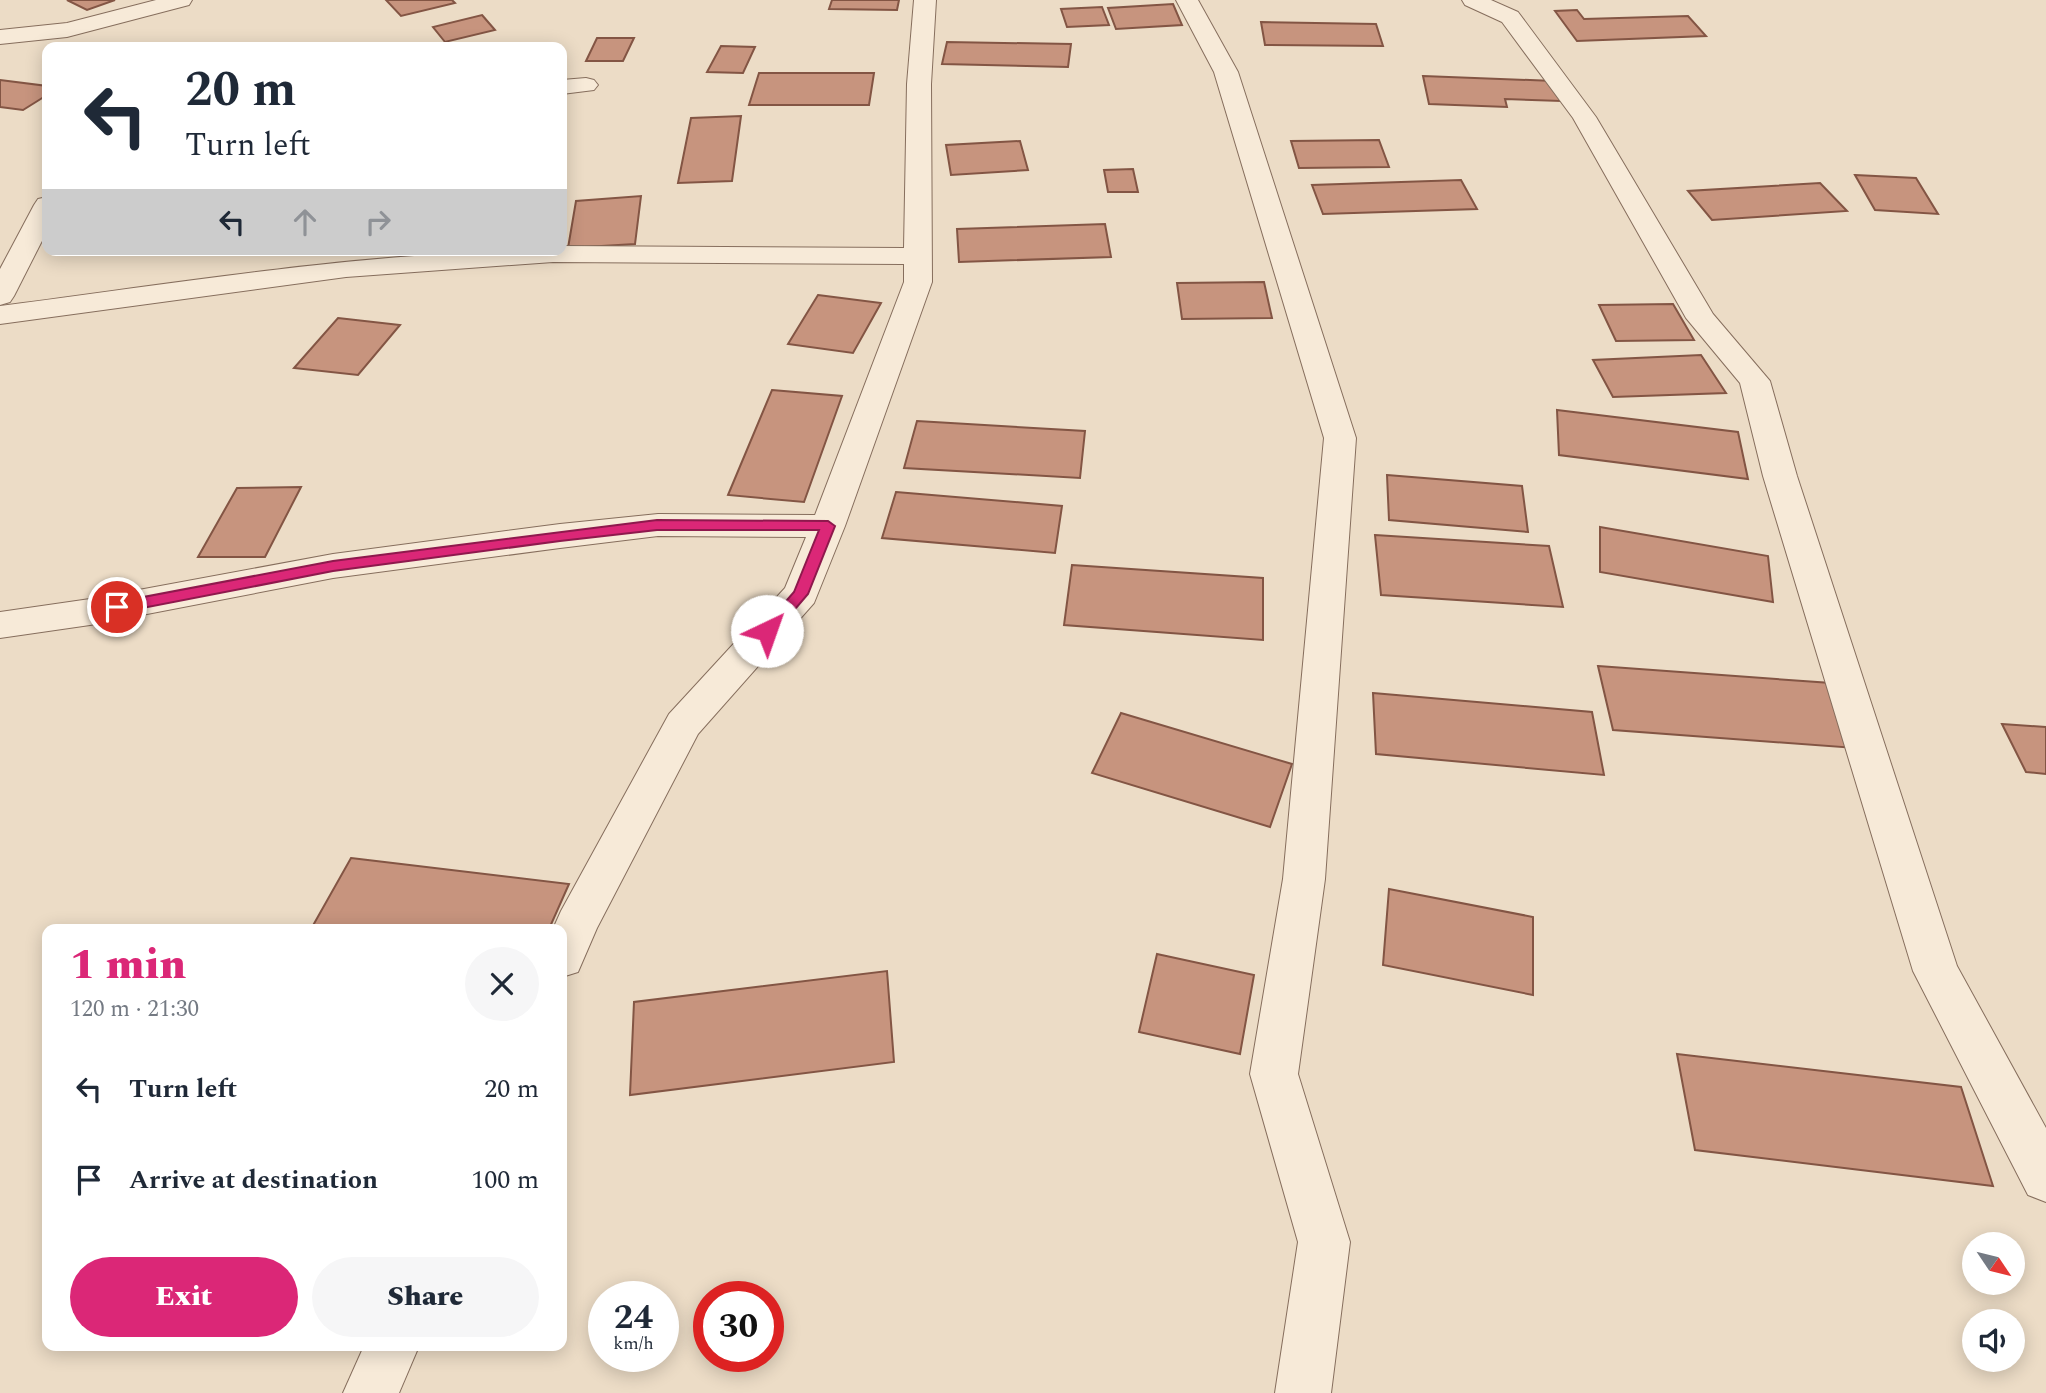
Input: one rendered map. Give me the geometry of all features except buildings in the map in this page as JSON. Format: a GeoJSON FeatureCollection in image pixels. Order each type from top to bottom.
{"type":"FeatureCollection","features":[{"type":"Feature","properties":{"kind":"street"},"geometry":{"type":"LineString","coordinates":[[0,37],[65,38],[181,0]]}},
{"type":"Feature","properties":{"kind":"street"},"geometry":{"type":"LineString","coordinates":[[567,947],[683,724],[801,594],[828,526],[918,282],[919,85],[925,0]]}},
{"type":"Feature","properties":{"kind":"street"},"geometry":{"type":"LineString","coordinates":[[1186,0],[1226,72],[1340,438],[1304,879],[1274,1074],[1324,1241],[1303,1393]]}},
{"type":"Feature","properties":{"kind":"street"},"geometry":{"type":"LineString","coordinates":[[1473,0],[1510,17],[1576,106],[1701,318],[1755,381],[1780,476],[1936,971],[2046,1178]]}},
{"type":"Feature","properties":{"kind":"street"},"geometry":{"type":"LineString","coordinates":[[567,87],[586,85]]}},
{"type":"Feature","properties":{"kind":"street"},"geometry":{"type":"LineString","coordinates":[[0,296],[42,215]]}},
{"type":"Feature","properties":{"kind":"street"},"geometry":{"type":"LineString","coordinates":[[567,254],[920,256]]}},
{"type":"Feature","properties":{"kind":"street"},"geometry":{"type":"LineString","coordinates":[[0,315],[346,269],[525,256]]}},
{"type":"Feature","properties":{"kind":"street"},"geometry":{"type":"LineString","coordinates":[[0,625],[89,612],[333,566],[560,536],[657,525],[828,526]]}},
{"type":"Feature","properties":{"kind":"street"},"geometry":{"type":"LineString","coordinates":[[372,1393],[390,1351]]}},
{"type":"Feature","properties":{"kind":"route"},"geometry":{"type":"LineString","coordinates":[[117,607],[333,566],[479,549],[560,536],[657,525],[828,526],[801,594],[767,631]]}}]}
